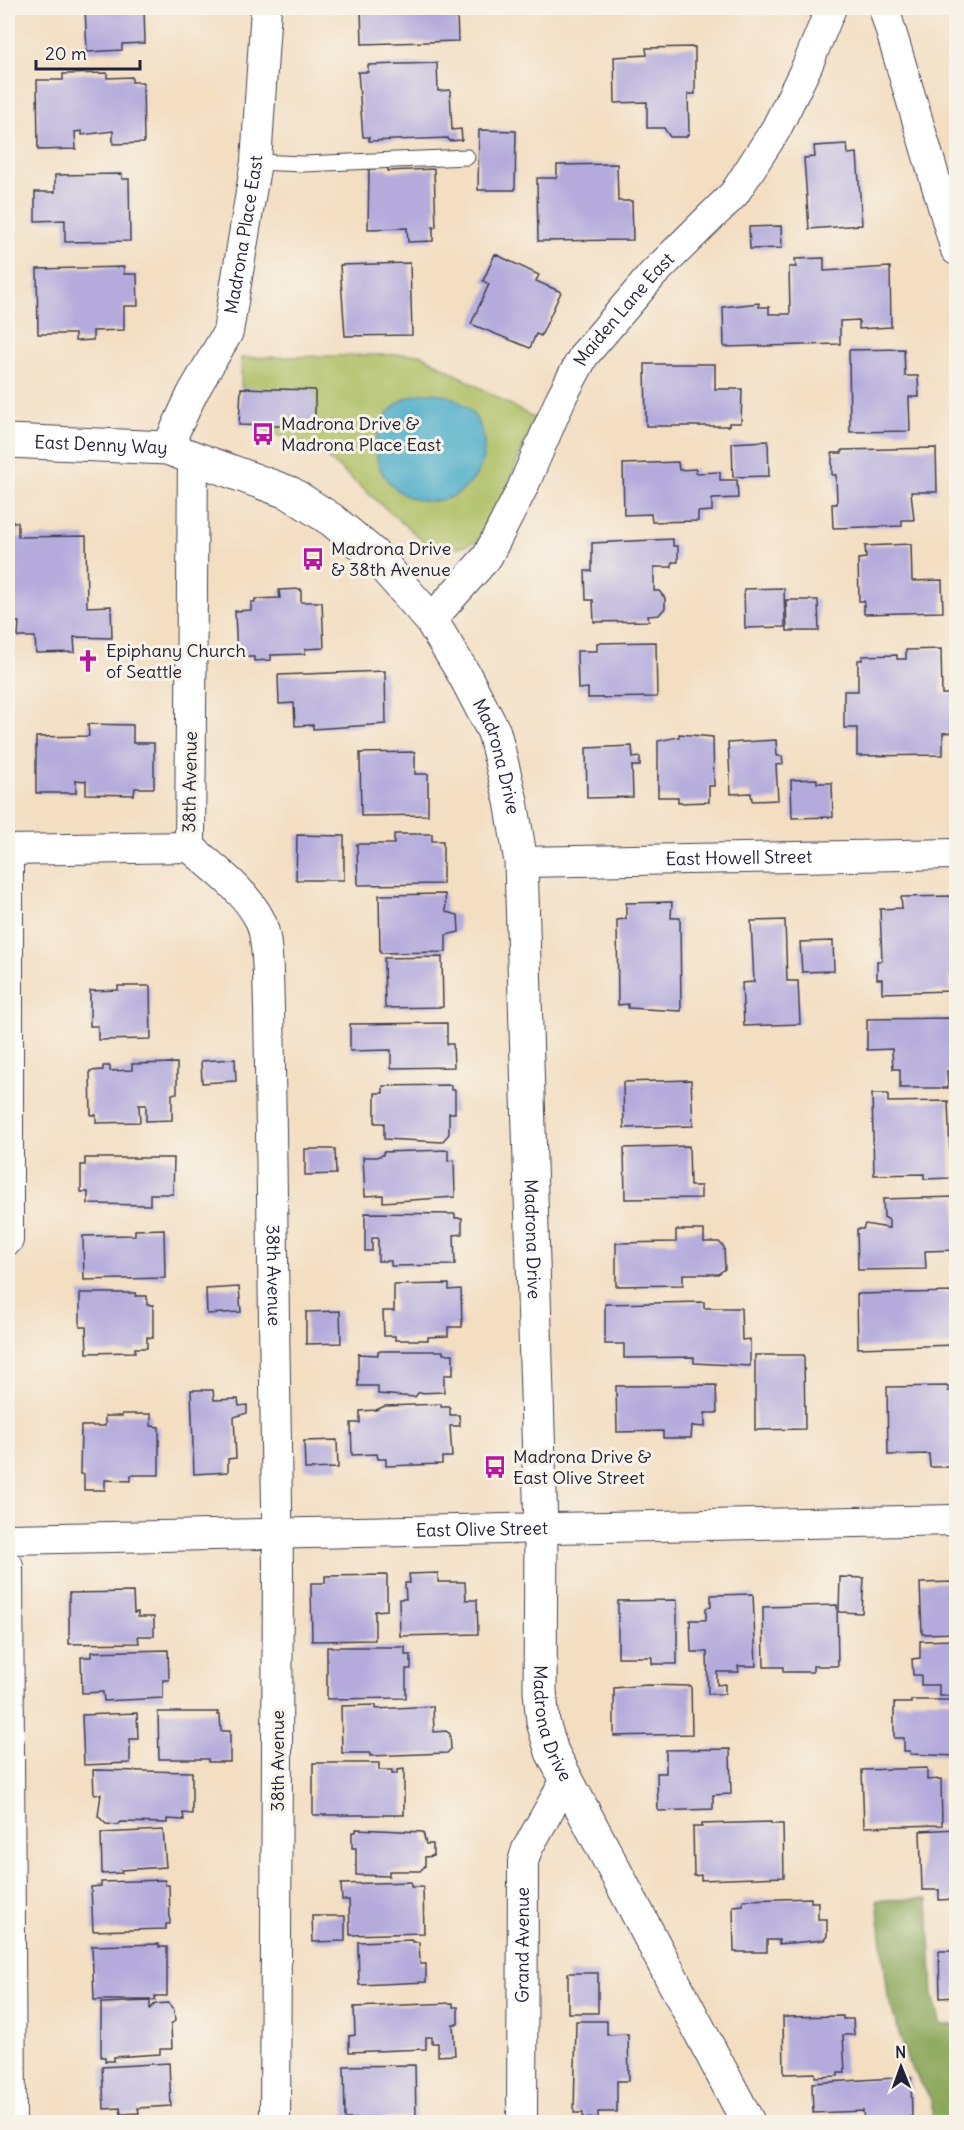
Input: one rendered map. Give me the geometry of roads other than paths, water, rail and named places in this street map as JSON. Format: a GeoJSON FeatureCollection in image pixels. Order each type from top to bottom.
{"type":"FeatureCollection","features":[{"type":"Feature","properties":{"kind":"street","name":"Madrona Place East"},"geometry":{"type":"LineString","coordinates":[[180,452],[192,394],[228,332],[256,162],[266,8]]}},
{"type":"Feature","properties":{"kind":"street","name":"Maiden Lane East"},"geometry":{"type":"LineString","coordinates":[[431,620],[487,557],[522,489],[562,396],[584,356],[654,274],[740,185],[776,129],[807,66],[831,8]]}},
{"type":"Feature","properties":{"kind":"street"},"geometry":{"type":"LineString","coordinates":[[884,8],[957,250]]}},
{"type":"Feature","properties":{"kind":"street","name":"East Denny Way"},"geometry":{"type":"LineString","coordinates":[[8,441],[180,452]]}},
{"type":"Feature","properties":{"kind":"street","name":"Madrona Drive"},"geometry":{"type":"LineString","coordinates":[[180,452],[290,493],[332,520],[375,555],[431,620],[465,676],[494,732],[511,801],[521,862],[542,1528],[540,1691],[543,1722],[552,1752],[748,2122]]}},
{"type":"Feature","properties":{"kind":"street","name":"38th Avenue"},"geometry":{"type":"LineString","coordinates":[[180,452],[190,846],[237,890],[260,921],[267,961],[278,1534],[275,2122]]}},
{"type":"Feature","properties":{"kind":"street"},"geometry":{"type":"LineString","coordinates":[[8,1240],[8,850],[190,846]]}},
{"type":"Feature","properties":{"kind":"street","name":"East Howell Street"},"geometry":{"type":"LineString","coordinates":[[521,862],[957,854]]}},
{"type":"Feature","properties":{"kind":"street","name":"East Olive Street"},"geometry":{"type":"LineString","coordinates":[[8,1539],[957,1520]]}},
{"type":"Feature","properties":{"kind":"street"},"geometry":{"type":"LineString","coordinates":[[8,1566],[11,2122]]}},
{"type":"Feature","properties":{"kind":"street","name":"Grand Avenue"},"geometry":{"type":"LineString","coordinates":[[522,2122],[523,1862],[527,1849],[567,1778]]}},
{"type":"Feature","properties":{"kind":"lane"},"geometry":{"type":"LineString","coordinates":[[256,162],[303,164],[467,157]]}},
{"type":"Feature","properties":{"kind":"water"},"geometry":{"type":"Polygon","coordinates":[[[430,393],[451,397],[469,408],[480,426],[484,447],[480,468],[469,486],[451,497],[430,501],[409,497],[391,486],[380,468],[376,447],[380,426],[391,408],[409,397],[430,393]]]}},
{"type":"Feature","properties":{"kind":"place","name":"Madrona Drive & Madrona Place East"},"geometry":{"type":"Point","coordinates":[263,434]}},
{"type":"Feature","properties":{"kind":"place","name":"Madrona Drive & 38th Avenue"},"geometry":{"type":"Point","coordinates":[313,559]}},
{"type":"Feature","properties":{"kind":"place","name":"Epiphany Church of Seattle"},"geometry":{"type":"Point","coordinates":[88,661]}},
{"type":"Feature","properties":{"kind":"place","name":"Madrona Drive & East Olive Street"},"geometry":{"type":"Point","coordinates":[495,1467]}}]}
